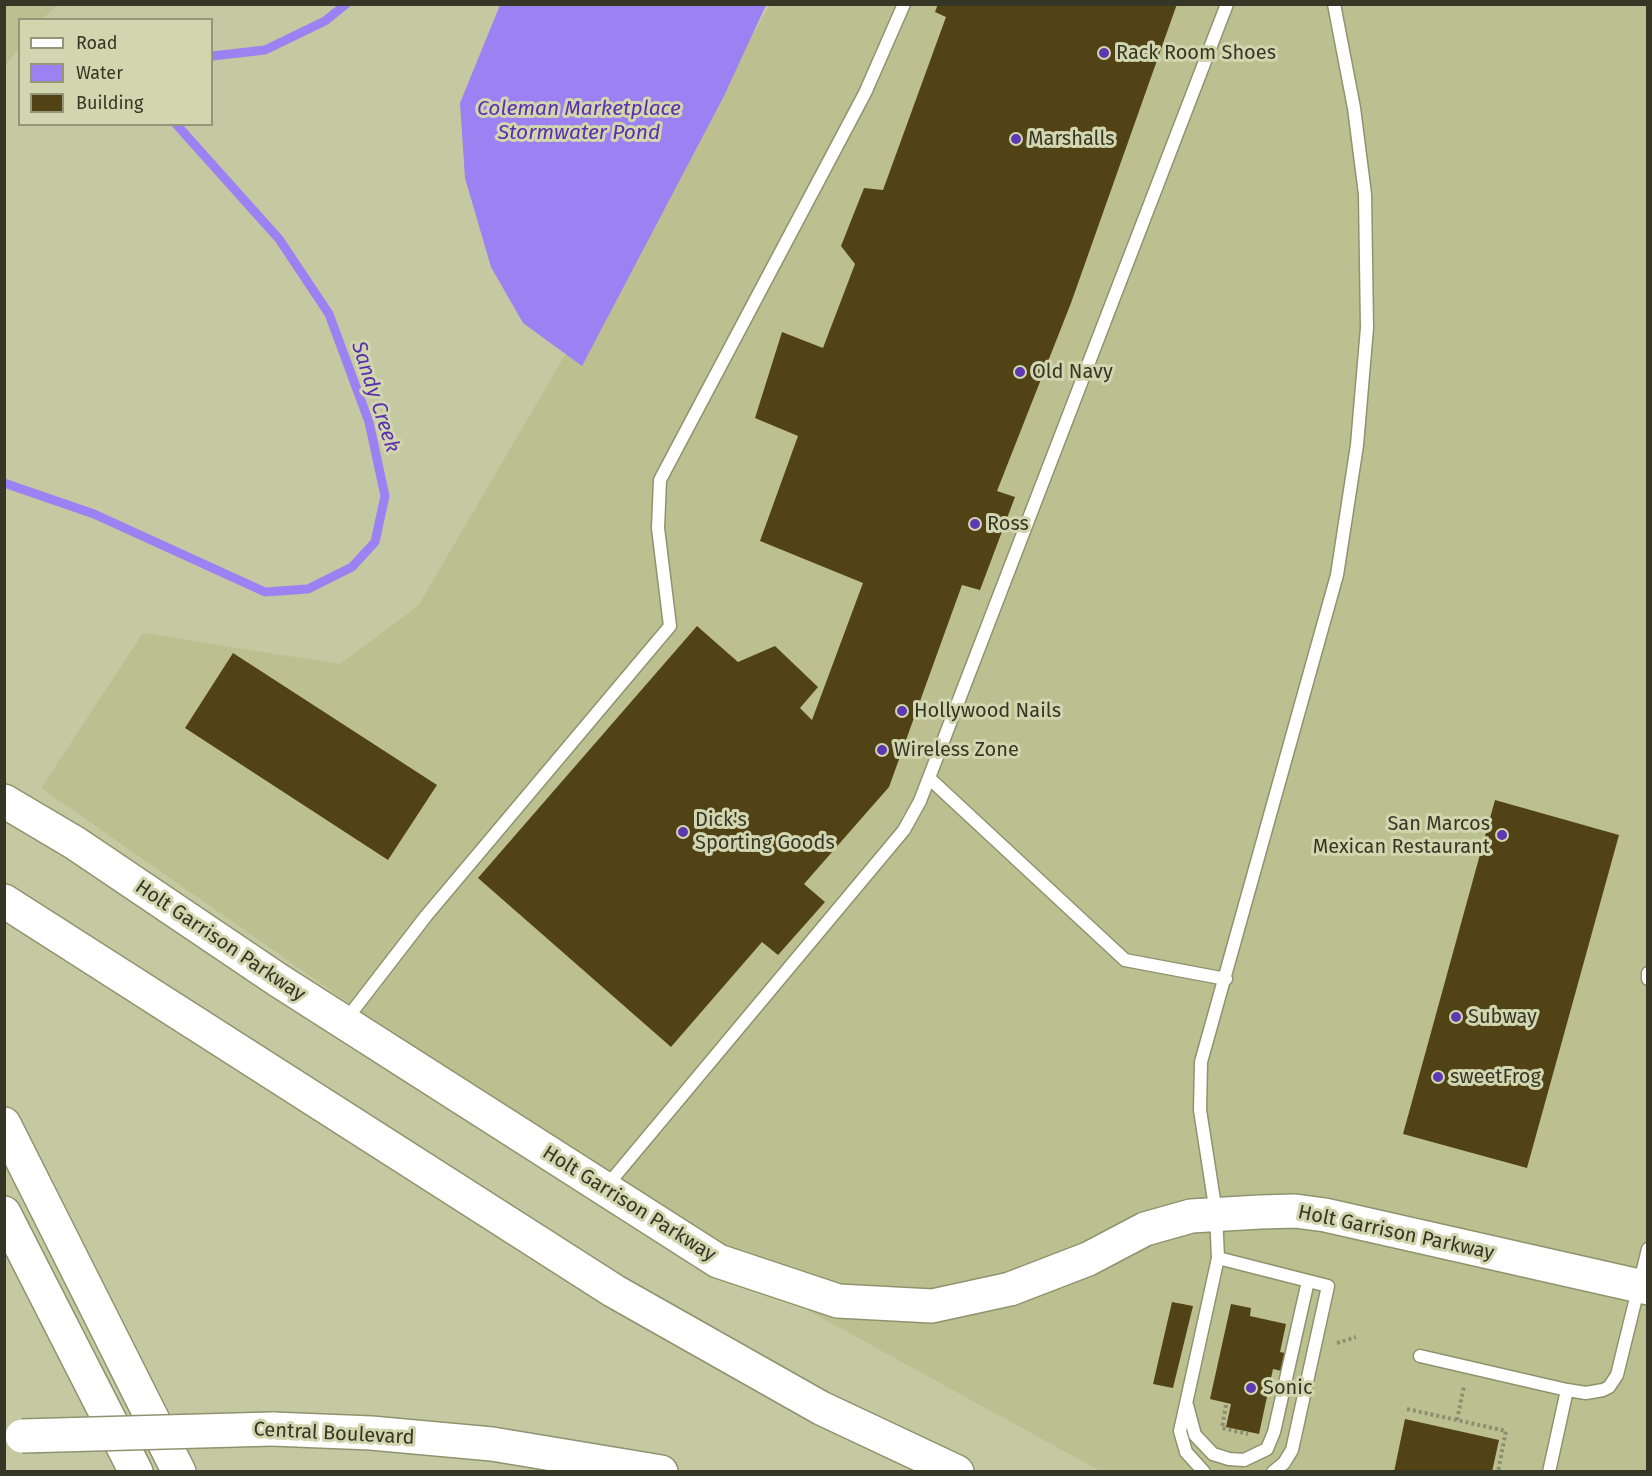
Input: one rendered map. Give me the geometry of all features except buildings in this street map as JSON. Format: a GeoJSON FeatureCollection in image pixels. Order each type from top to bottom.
{"type":"FeatureCollection","features":[{"type":"Feature","properties":{"kind":"main road","name":"Holt Garrison Parkway"},"geometry":{"type":"LineString","coordinates":[[4,801],[75,843],[344,1022],[718,1261],[838,1300],[932,1306],[1010,1289],[1088,1259],[1145,1229],[1191,1216],[1294,1211],[1324,1215],[1643,1287]]}},
{"type":"Feature","properties":{"kind":"main road"},"geometry":{"type":"LineString","coordinates":[[4,901],[632,1302],[821,1408],[957,1472]]}},
{"type":"Feature","properties":{"kind":"main road"},"geometry":{"type":"LineString","coordinates":[[4,1124],[179,1472]]}},
{"type":"Feature","properties":{"kind":"main road"},"geometry":{"type":"LineString","coordinates":[[4,1214],[136,1472]]}},
{"type":"Feature","properties":{"kind":"main road","name":"Central Boulevard"},"geometry":{"type":"LineString","coordinates":[[13,1436],[272,1429],[371,1433],[492,1444],[661,1472]]}},
{"type":"Feature","properties":{"kind":"lane"},"geometry":{"type":"LineString","coordinates":[[344,1022],[426,916],[670,626],[658,528],[660,480],[865,93],[904,4]]}},
{"type":"Feature","properties":{"kind":"lane"},"geometry":{"type":"LineString","coordinates":[[604,1189],[904,830],[929,778],[1227,4]]}},
{"type":"Feature","properties":{"kind":"lane"},"geometry":{"type":"LineString","coordinates":[[1204,1472],[1192,1461],[1183,1443],[1180,1426],[1218,1258],[1216,1213],[1200,1110],[1201,1062],[1337,576],[1358,446],[1366,328],[1365,194],[1354,108],[1334,4]]}},
{"type":"Feature","properties":{"kind":"lane"},"geometry":{"type":"LineString","coordinates":[[929,778],[1125,960],[1226,979]]}},
{"type":"Feature","properties":{"kind":"lane"},"geometry":{"type":"LineString","coordinates":[[1647,973],[1647,979]]}},
{"type":"Feature","properties":{"kind":"lane"},"geometry":{"type":"LineString","coordinates":[[1420,1356],[1566,1390],[1595,1393],[1614,1382],[1643,1287],[1647,1249]]}},
{"type":"Feature","properties":{"kind":"lane"},"geometry":{"type":"LineString","coordinates":[[1218,1258],[1328,1286],[1292,1450],[1284,1463],[1273,1472]]}},
{"type":"Feature","properties":{"kind":"lane"},"geometry":{"type":"LineString","coordinates":[[1186,1398],[1195,1435],[1213,1454],[1229,1460],[1244,1460],[1267,1449],[1274,1432],[1308,1281]]}},
{"type":"Feature","properties":{"kind":"lane"},"geometry":{"type":"LineString","coordinates":[[1549,1472],[1566,1390]]}},
{"type":"Feature","properties":{"kind":"path"},"geometry":{"type":"LineString","coordinates":[[1457,1420],[1468,1368]]}},
{"type":"Feature","properties":{"kind":"path"},"geometry":{"type":"LineString","coordinates":[[1226,1405],[1222,1428],[1252,1435]]}},
{"type":"Feature","properties":{"kind":"path"},"geometry":{"type":"LineString","coordinates":[[1407,1409],[1506,1431],[1498,1472]]}},
{"type":"Feature","properties":{"kind":"shaded area"},"geometry":{"type":"Polygon","coordinates":[[[5,4],[58,5],[43,18],[18,18],[18,49],[5,66],[5,4]]]}},
{"type":"Feature","properties":{"kind":"shaded area"},"geometry":{"type":"Polygon","coordinates":[[[770,5],[1647,5],[1647,1471],[1100,1471],[718,1261],[41,788],[143,633],[340,664],[418,606],[770,5]]]}},
{"type":"Feature","properties":{"kind":"water","name":"Coleman Marketplace Stormwater Pond"},"geometry":{"type":"Polygon","coordinates":[[[500,5],[766,5],[724,96],[582,366],[523,323],[491,267],[465,178],[460,103],[500,5]]]}},
{"type":"Feature","properties":{"kind":"waterway","name":"Sandy Creek"},"geometry":{"type":"LineString","coordinates":[[213,56],[265,50],[325,21],[346,4]]}},
{"type":"Feature","properties":{"kind":"waterway","name":"Sandy Creek"},"geometry":{"type":"LineString","coordinates":[[4,483],[94,514],[265,592],[308,589],[352,567],[375,542],[385,496],[369,422],[329,314],[279,239],[178,126]]}},
{"type":"Feature","properties":{"kind":"place","name":"Rack Room Shoes"},"geometry":{"type":"Point","coordinates":[1104,53]}},
{"type":"Feature","properties":{"kind":"place","name":"Marshalls"},"geometry":{"type":"Point","coordinates":[1016,139]}},
{"type":"Feature","properties":{"kind":"place","name":"Old Navy"},"geometry":{"type":"Point","coordinates":[1020,372]}},
{"type":"Feature","properties":{"kind":"place","name":"Ross"},"geometry":{"type":"Point","coordinates":[975,524]}},
{"type":"Feature","properties":{"kind":"place","name":"Hollywood Nails"},"geometry":{"type":"Point","coordinates":[902,711]}},
{"type":"Feature","properties":{"kind":"place","name":"Wireless Zone"},"geometry":{"type":"Point","coordinates":[882,750]}},
{"type":"Feature","properties":{"kind":"place","name":"Dick's Sporting Goods"},"geometry":{"type":"Point","coordinates":[683,832]}},
{"type":"Feature","properties":{"kind":"place","name":"San Marcos Mexican Restaurant"},"geometry":{"type":"Point","coordinates":[1502,835]}},
{"type":"Feature","properties":{"kind":"place","name":"Subway"},"geometry":{"type":"Point","coordinates":[1456,1017]}},
{"type":"Feature","properties":{"kind":"place","name":"sweetFrog"},"geometry":{"type":"Point","coordinates":[1438,1077]}},
{"type":"Feature","properties":{"kind":"place","name":"Sonic"},"geometry":{"type":"Point","coordinates":[1251,1388]}}]}
